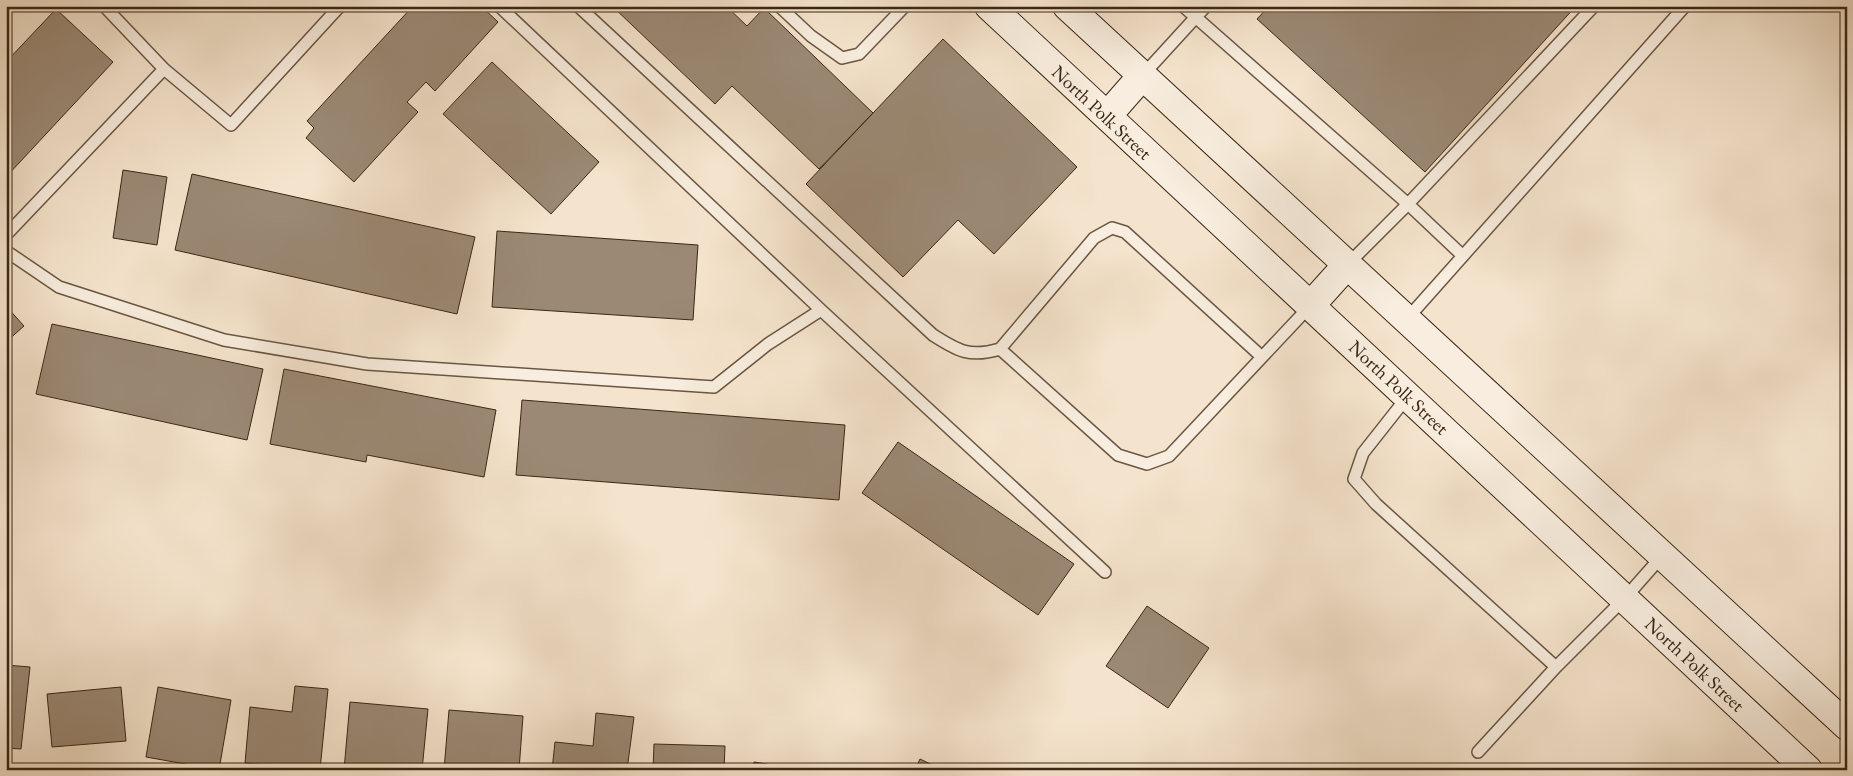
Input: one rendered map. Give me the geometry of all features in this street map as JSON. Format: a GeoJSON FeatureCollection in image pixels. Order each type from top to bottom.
{"type":"FeatureCollection","features":[{"type":"Feature","properties":{"kind":"main road","name":"North Polk Street"},"geometry":{"type":"LineString","coordinates":[[989,6],[1808,770]]}},
{"type":"Feature","properties":{"kind":"main road"},"geometry":{"type":"LineString","coordinates":[[1067,6],[1847,726]]}},
{"type":"Feature","properties":{"kind":"main road"},"geometry":{"type":"LineString","coordinates":[[1107,116],[1142,76]]}},
{"type":"Feature","properties":{"kind":"main road"},"geometry":{"type":"LineString","coordinates":[[1311,305],[1347,265]]}},
{"type":"Feature","properties":{"kind":"lane"},"geometry":{"type":"LineString","coordinates":[[104,6],[164,69],[231,126],[340,6]]}},
{"type":"Feature","properties":{"kind":"lane"},"geometry":{"type":"LineString","coordinates":[[499,6],[821,310],[1105,572]]}},
{"type":"Feature","properties":{"kind":"lane"},"geometry":{"type":"LineString","coordinates":[[578,6],[933,335],[958,351],[982,354],[1000,350],[1094,238],[1112,228],[1125,232],[1262,357]]}},
{"type":"Feature","properties":{"kind":"lane"},"geometry":{"type":"LineString","coordinates":[[779,6],[811,36],[842,58],[859,54],[905,6]]}},
{"type":"Feature","properties":{"kind":"lane"},"geometry":{"type":"LineString","coordinates":[[1183,6],[1408,204],[1463,256]]}},
{"type":"Feature","properties":{"kind":"lane"},"geometry":{"type":"LineString","coordinates":[[1142,76],[1206,6]]}},
{"type":"Feature","properties":{"kind":"lane"},"geometry":{"type":"LineString","coordinates":[[1347,265],[1408,204],[1594,6]]}},
{"type":"Feature","properties":{"kind":"lane"},"geometry":{"type":"LineString","coordinates":[[1406,320],[1685,6]]}},
{"type":"Feature","properties":{"kind":"lane"},"geometry":{"type":"LineString","coordinates":[[6,235],[164,69]]}},
{"type":"Feature","properties":{"kind":"lane"},"geometry":{"type":"LineString","coordinates":[[6,251],[59,287],[224,340],[367,364],[714,388],[768,344],[821,310]]}},
{"type":"Feature","properties":{"kind":"lane"},"geometry":{"type":"LineString","coordinates":[[1000,350],[1118,455],[1147,464],[1169,456],[1311,305]]}},
{"type":"Feature","properties":{"kind":"lane"},"geometry":{"type":"LineString","coordinates":[[1408,396],[1363,453],[1354,480],[1376,504],[1556,667]]}},
{"type":"Feature","properties":{"kind":"lane"},"geometry":{"type":"LineString","coordinates":[[1478,752],[1556,667],[1625,598],[1662,556]]}},
{"type":"Feature","properties":{"kind":"building"},"geometry":{"type":"Polygon","coordinates":[[[413,6],[481,6],[498,22],[435,91],[426,82],[407,102],[418,112],[354,182],[306,138],[314,128],[307,121],[413,6]]]}},
{"type":"Feature","properties":{"kind":"building"},"geometry":{"type":"Polygon","coordinates":[[[612,6],[726,6],[747,26],[764,8],[873,113],[819,169],[732,86],[715,104],[612,6]]]}},
{"type":"Feature","properties":{"kind":"building"},"geometry":{"type":"Polygon","coordinates":[[[1269,6],[1576,6],[1425,172],[1257,19],[1269,6]]]}},
{"type":"Feature","properties":{"kind":"building"},"geometry":{"type":"Polygon","coordinates":[[[56,9],[113,62],[6,177],[6,62],[56,9]]]}},
{"type":"Feature","properties":{"kind":"building"},"geometry":{"type":"Polygon","coordinates":[[[943,39],[1077,167],[994,254],[958,220],[903,277],[806,184],[943,39]]]}},
{"type":"Feature","properties":{"kind":"building"},"geometry":{"type":"Polygon","coordinates":[[[492,62],[599,162],[551,214],[443,114],[492,62]]]}},
{"type":"Feature","properties":{"kind":"building"},"geometry":{"type":"Polygon","coordinates":[[[123,170],[167,177],[157,245],[113,238],[123,170]]]}},
{"type":"Feature","properties":{"kind":"building"},"geometry":{"type":"Polygon","coordinates":[[[192,174],[475,237],[457,314],[175,250],[192,174]]]}},
{"type":"Feature","properties":{"kind":"building"},"geometry":{"type":"Polygon","coordinates":[[[497,231],[698,245],[693,320],[492,307],[497,231]]]}},
{"type":"Feature","properties":{"kind":"building"},"geometry":{"type":"Polygon","coordinates":[[[6,306],[24,326],[6,342],[6,306]]]}},
{"type":"Feature","properties":{"kind":"building"},"geometry":{"type":"Polygon","coordinates":[[[52,324],[263,369],[247,440],[36,394],[52,324]]]}},
{"type":"Feature","properties":{"kind":"building"},"geometry":{"type":"Polygon","coordinates":[[[284,369],[496,410],[484,477],[367,455],[366,462],[270,444],[284,369]]]}},
{"type":"Feature","properties":{"kind":"building"},"geometry":{"type":"Polygon","coordinates":[[[522,400],[845,425],[839,500],[516,475],[522,400]]]}},
{"type":"Feature","properties":{"kind":"building"},"geometry":{"type":"Polygon","coordinates":[[[898,442],[1074,564],[1038,615],[862,493],[898,442]]]}},
{"type":"Feature","properties":{"kind":"building"},"geometry":{"type":"Polygon","coordinates":[[[1147,606],[1209,648],[1168,708],[1106,666],[1147,606]]]}},
{"type":"Feature","properties":{"kind":"building"},"geometry":{"type":"Polygon","coordinates":[[[6,665],[30,667],[21,749],[6,748],[6,665]]]}},
{"type":"Feature","properties":{"kind":"building"},"geometry":{"type":"Polygon","coordinates":[[[295,686],[328,689],[320,770],[245,763],[250,707],[292,712],[295,686]]]}},
{"type":"Feature","properties":{"kind":"building"},"geometry":{"type":"Polygon","coordinates":[[[121,687],[126,741],[52,747],[47,694],[121,687]]]}},
{"type":"Feature","properties":{"kind":"building"},"geometry":{"type":"Polygon","coordinates":[[[158,687],[231,700],[219,770],[146,757],[158,687]]]}},
{"type":"Feature","properties":{"kind":"building"},"geometry":{"type":"Polygon","coordinates":[[[350,702],[428,709],[422,770],[344,770],[350,702]]]}},
{"type":"Feature","properties":{"kind":"building"},"geometry":{"type":"Polygon","coordinates":[[[449,710],[523,716],[519,770],[444,770],[449,710]]]}},
{"type":"Feature","properties":{"kind":"building"},"geometry":{"type":"Polygon","coordinates":[[[596,713],[634,717],[627,770],[552,770],[555,742],[593,746],[596,713]]]}},
{"type":"Feature","properties":{"kind":"building"},"geometry":{"type":"Polygon","coordinates":[[[654,744],[725,746],[724,770],[653,770],[654,744]]]}},
{"type":"Feature","properties":{"kind":"building"},"geometry":{"type":"Polygon","coordinates":[[[920,759],[943,770],[915,770],[920,759]]]}},
{"type":"Feature","properties":{"kind":"building"},"geometry":{"type":"Polygon","coordinates":[[[754,762],[803,770],[753,770],[754,762]]]}}]}
